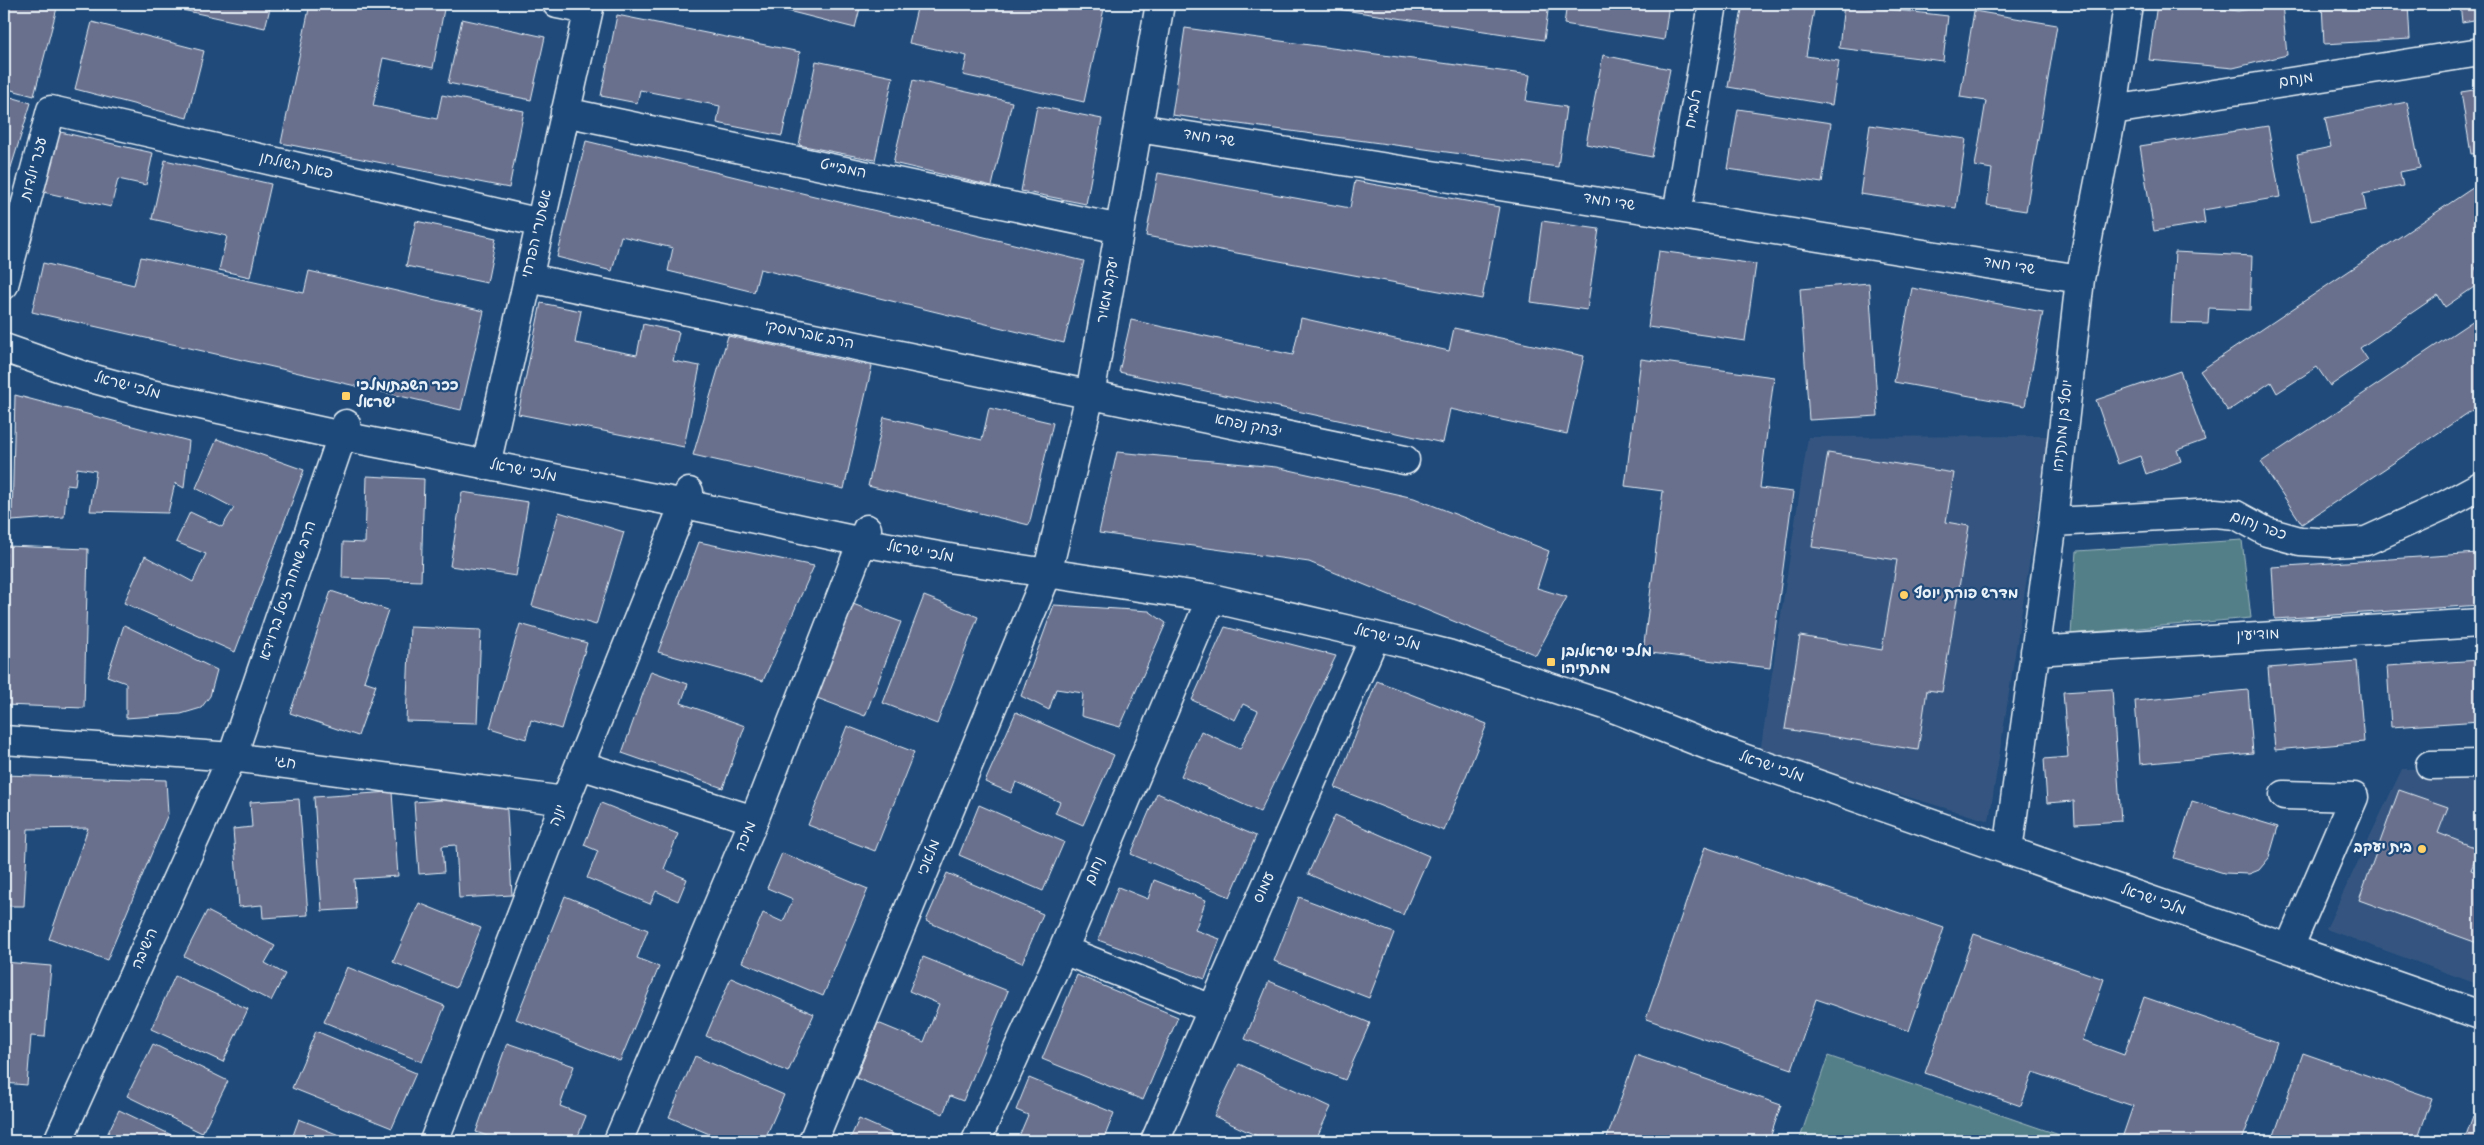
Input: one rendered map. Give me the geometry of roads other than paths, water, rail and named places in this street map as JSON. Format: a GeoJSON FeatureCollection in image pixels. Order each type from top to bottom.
{"type":"FeatureCollection","features":[{"type":"Feature","properties":{"kind":"street"},"geometry":{"type":"LineString","coordinates":[[557,4],[589,7]]}},
{"type":"Feature","properties":{"kind":"street","name":"יעקב מאיר"},"geometry":{"type":"LineString","coordinates":[[1047,574],[1090,395],[1160,4]]}},
{"type":"Feature","properties":{"kind":"street","name":"רלב\"ח"},"geometry":{"type":"LineString","coordinates":[[1677,214],[1713,4]]}},
{"type":"Feature","properties":{"kind":"street","name":"יוסף בן מתתיהו"},"geometry":{"type":"LineString","coordinates":[[2008,851],[2054,522],[2080,279],[2113,110],[2128,4]]}},
{"type":"Feature","properties":{"kind":"street","name":"אשתורי הפרחי"},"geometry":{"type":"LineString","coordinates":[[488,459],[589,7]]}},
{"type":"Feature","properties":{"kind":"street","name":"מנחם"},"geometry":{"type":"LineString","coordinates":[[2113,110],[2480,52]]}},
{"type":"Feature","properties":{"kind":"street","name":"פאת השולחן"},"geometry":{"type":"LineString","coordinates":[[51,110],[541,224]]}},
{"type":"Feature","properties":{"kind":"street","name":"עזר יולדות"},"geometry":{"type":"LineString","coordinates":[[4,285],[51,110]]}},
{"type":"Feature","properties":{"kind":"street","name":"המבי\"ט"},"geometry":{"type":"LineString","coordinates":[[565,112],[1120,229]]}},
{"type":"Feature","properties":{"kind":"street","name":"שדי חמד"},"geometry":{"type":"LineString","coordinates":[[1138,128],[2080,279]]}},
{"type":"Feature","properties":{"kind":"street","name":"הרב אברמסקי"},"geometry":{"type":"LineString","coordinates":[[529,278],[1090,395]]}},
{"type":"Feature","properties":{"kind":"street","name":"מלכי ישראל"},"geometry":{"type":"LineString","coordinates":[[4,347],[88,377],[146,393],[687,498],[1047,574],[1211,598],[1448,654],[1608,706],[1717,749],[2480,1015]]}},
{"type":"Feature","properties":{"kind":"street","name":"יצחק נפחא"},"geometry":{"type":"LineString","coordinates":[[1090,395],[1405,460]]}},
{"type":"Feature","properties":{"kind":"street","name":"הרב שמחה זיסל ברוידא"},"geometry":{"type":"LineString","coordinates":[[232,757],[344,430]]}},
{"type":"Feature","properties":{"kind":"street","name":"כפר נחום"},"geometry":{"type":"LineString","coordinates":[[2054,522],[2215,513],[2236,516],[2267,532],[2300,541],[2333,544],[2366,540],[2445,505],[2480,486]]}},
{"type":"Feature","properties":{"kind":"street","name":"יונה"},"geometry":{"type":"LineString","coordinates":[[434,1141],[565,801],[687,498]]}},
{"type":"Feature","properties":{"kind":"street","name":"מיכה"},"geometry":{"type":"LineString","coordinates":[[618,1141],[754,820],[865,536]]}},
{"type":"Feature","properties":{"kind":"street","name":"מלאכי"},"geometry":{"type":"LineString","coordinates":[[813,1141],[1047,574]]}},
{"type":"Feature","properties":{"kind":"street","name":"נחום"},"geometry":{"type":"LineString","coordinates":[[976,1141],[1063,950],[1211,598]]}},
{"type":"Feature","properties":{"kind":"street","name":"מודיעין"},"geometry":{"type":"LineString","coordinates":[[2035,650],[2480,623]]}},
{"type":"Feature","properties":{"kind":"street","name":"עמוס"},"geometry":{"type":"LineString","coordinates":[[1155,1141],[1375,636]]}},
{"type":"Feature","properties":{"kind":"street","name":"חגי"},"geometry":{"type":"LineString","coordinates":[[4,740],[232,757],[565,801]]}},
{"type":"Feature","properties":{"kind":"street","name":"הישיבה"},"geometry":{"type":"LineString","coordinates":[[58,1141],[232,757]]}},
{"type":"Feature","properties":{"kind":"street"},"geometry":{"type":"LineString","coordinates":[[2430,765],[2480,764]]}},
{"type":"Feature","properties":{"kind":"street"},"geometry":{"type":"LineString","coordinates":[[580,765],[754,820]]}},
{"type":"Feature","properties":{"kind":"street"},"geometry":{"type":"LineString","coordinates":[[2284,795],[2354,797],[2289,948]]}},
{"type":"Feature","properties":{"kind":"street"},"geometry":{"type":"LineString","coordinates":[[1063,950],[1212,1009]]}},
{"type":"Feature","properties":{"kind":"place","name":"ככר השבת/מלכי ישראל"},"geometry":{"type":"Point","coordinates":[346,396]}},
{"type":"Feature","properties":{"kind":"place","name":"מדרש פורת יוסף"},"geometry":{"type":"Point","coordinates":[1904,595]}},
{"type":"Feature","properties":{"kind":"place","name":"מלכי ישראל/בן מתתיהו"},"geometry":{"type":"Point","coordinates":[1551,662]}},
{"type":"Feature","properties":{"kind":"place","name":"בית יעקב"},"geometry":{"type":"Point","coordinates":[2422,849]}}]}
